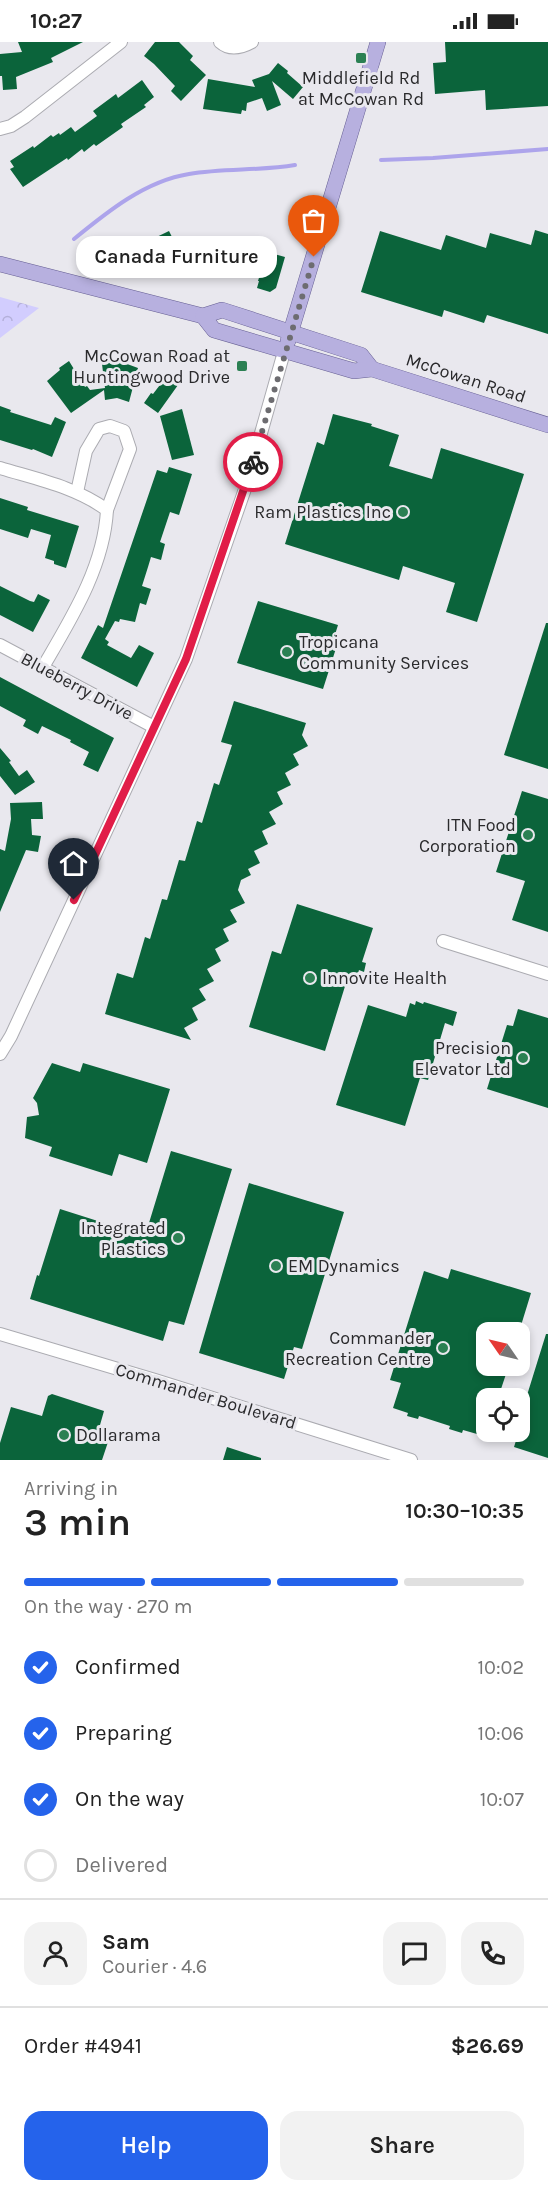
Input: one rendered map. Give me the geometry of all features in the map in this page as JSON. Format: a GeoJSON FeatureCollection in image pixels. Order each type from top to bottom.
{"type":"FeatureCollection","features":[{"type":"Feature","properties":{"kind":"main road"},"geometry":{"type":"LineString","coordinates":[[284,352],[378,42]]}},
{"type":"Feature","properties":{"kind":"main road","name":"McCowan Road"},"geometry":{"type":"LineString","coordinates":[[0,264],[203,316],[222,310],[361,355],[372,369]]}},
{"type":"Feature","properties":{"kind":"main road","name":"McCowan Road"},"geometry":{"type":"LineString","coordinates":[[203,316],[214,330],[284,352],[354,372],[372,369],[548,424]]}},
{"type":"Feature","properties":{"kind":"street"},"geometry":{"type":"LineString","coordinates":[[0,129],[11,126],[25,117],[121,42]]}},
{"type":"Feature","properties":{"kind":"street"},"geometry":{"type":"LineString","coordinates":[[220,42],[225,47],[240,48],[252,42]]}},
{"type":"Feature","properties":{"kind":"street"},"geometry":{"type":"LineString","coordinates":[[0,1054],[11,1036],[186,659],[246,486],[284,352]]}},
{"type":"Feature","properties":{"kind":"street"},"geometry":{"type":"LineString","coordinates":[[44,667],[90,581],[106,528],[107,510],[129,449],[124,431],[110,426],[99,429],[86,451],[77,492]]}},
{"type":"Feature","properties":{"kind":"street"},"geometry":{"type":"LineString","coordinates":[[0,468],[77,492],[94,500],[107,510]]}},
{"type":"Feature","properties":{"kind":"street","name":"Blueberry Drive"},"geometry":{"type":"LineString","coordinates":[[0,645],[154,727]]}},
{"type":"Feature","properties":{"kind":"street"},"geometry":{"type":"LineString","coordinates":[[442,941],[548,974]]}},
{"type":"Feature","properties":{"kind":"street","name":"Commander Boulevard"},"geometry":{"type":"LineString","coordinates":[[0,1334],[411,1460]]}},
{"type":"Feature","properties":{"kind":"green space"},"geometry":{"type":"Polygon","coordinates":[[[0,297],[39,308],[0,338],[0,297]]]}},
{"type":"Feature","properties":{"kind":"building"},"geometry":{"type":"Polygon","coordinates":[[[18,42],[83,42],[51,58],[53,62],[16,77],[17,89],[3,90],[2,76],[0,76],[0,54],[22,52],[18,42]]]}},
{"type":"Feature","properties":{"kind":"building"},"geometry":{"type":"Polygon","coordinates":[[[155,42],[179,42],[193,56],[190,60],[206,75],[181,101],[171,91],[175,86],[144,56],[155,42]]]}},
{"type":"Feature","properties":{"kind":"building"},"geometry":{"type":"Polygon","coordinates":[[[445,42],[548,42],[548,106],[486,110],[485,90],[435,94],[433,63],[446,62],[445,42]]]}},
{"type":"Feature","properties":{"kind":"building"},"geometry":{"type":"Polygon","coordinates":[[[278,63],[303,87],[293,99],[272,81],[281,105],[267,111],[262,98],[247,103],[246,111],[242,110],[241,114],[203,109],[208,79],[255,87],[252,80],[269,74],[278,63]]]}},
{"type":"Feature","properties":{"kind":"building"},"geometry":{"type":"Polygon","coordinates":[[[142,80],[154,97],[144,105],[146,107],[121,124],[123,127],[96,146],[94,144],[84,152],[82,149],[23,187],[10,169],[14,167],[10,161],[33,146],[34,148],[51,135],[53,137],[59,133],[60,135],[71,127],[75,132],[97,116],[93,111],[116,94],[118,98],[142,80]]]}},
{"type":"Feature","properties":{"kind":"building"},"geometry":{"type":"Polygon","coordinates":[[[535,230],[548,234],[548,334],[487,315],[484,323],[444,310],[442,317],[361,292],[380,231],[441,250],[446,235],[486,248],[490,233],[531,245],[535,230]]]}},
{"type":"Feature","properties":{"kind":"building"},"geometry":{"type":"Polygon","coordinates":[[[169,231],[175,243],[146,257],[140,245],[169,231]]]}},
{"type":"Feature","properties":{"kind":"building"},"geometry":{"type":"Polygon","coordinates":[[[195,241],[244,253],[238,275],[190,263],[195,241]]]}},
{"type":"Feature","properties":{"kind":"building"},"geometry":{"type":"Polygon","coordinates":[[[267,252],[285,257],[276,288],[270,292],[257,288],[267,252]]]}},
{"type":"Feature","properties":{"kind":"building"},"geometry":{"type":"Polygon","coordinates":[[[69,361],[85,387],[87,386],[90,390],[105,388],[102,364],[119,361],[138,368],[129,402],[117,398],[105,400],[104,390],[71,413],[47,381],[69,361]]]}},
{"type":"Feature","properties":{"kind":"building"},"geometry":{"type":"Polygon","coordinates":[[[166,377],[178,385],[158,413],[144,403],[166,377]]]}},
{"type":"Feature","properties":{"kind":"building"},"geometry":{"type":"Polygon","coordinates":[[[0,406],[11,410],[10,412],[51,425],[55,417],[66,422],[52,457],[0,440],[0,406]]]}},
{"type":"Feature","properties":{"kind":"building"},"geometry":{"type":"Polygon","coordinates":[[[182,409],[194,455],[172,460],[160,416],[182,409]]]}},
{"type":"Feature","properties":{"kind":"building","name":"Ram Plastics Inc"},"geometry":{"type":"Polygon","coordinates":[[[333,414],[372,424],[371,426],[399,435],[389,466],[432,479],[441,448],[524,474],[477,622],[446,612],[455,583],[403,566],[399,580],[285,544],[317,442],[324,445],[333,414]]]}},
{"type":"Feature","properties":{"kind":"building"},"geometry":{"type":"Polygon","coordinates":[[[169,467],[192,474],[179,515],[170,512],[160,542],[165,544],[161,560],[151,557],[142,586],[151,589],[146,605],[140,603],[135,622],[120,619],[119,622],[115,621],[105,639],[109,642],[107,645],[131,658],[139,645],[154,653],[137,687],[81,658],[98,625],[103,628],[157,470],[167,473],[169,467]]]}},
{"type":"Feature","properties":{"kind":"building"},"geometry":{"type":"Polygon","coordinates":[[[0,498],[28,507],[27,510],[79,526],[66,568],[45,558],[51,535],[31,529],[28,538],[0,529],[0,498]]]}},
{"type":"Feature","properties":{"kind":"building"},"geometry":{"type":"Polygon","coordinates":[[[0,586],[30,601],[34,602],[38,594],[50,600],[33,632],[0,615],[0,586]]]}},
{"type":"Feature","properties":{"kind":"building","name":"Tropicana Community Services"},"geometry":{"type":"Polygon","coordinates":[[[258,601],[338,625],[333,641],[338,642],[323,689],[237,663],[258,601]]]}},
{"type":"Feature","properties":{"kind":"building"},"geometry":{"type":"Polygon","coordinates":[[[546,623],[548,623],[548,769],[504,755],[546,623]]]}},
{"type":"Feature","properties":{"kind":"building"},"geometry":{"type":"Polygon","coordinates":[[[0,677],[114,738],[98,772],[83,765],[89,752],[42,726],[38,734],[23,726],[26,720],[0,706],[0,677]]]}},
{"type":"Feature","properties":{"kind":"building"},"geometry":{"type":"Polygon","coordinates":[[[234,701],[306,723],[302,735],[308,746],[293,754],[299,765],[285,773],[291,785],[277,792],[283,804],[269,812],[276,824],[262,831],[268,844],[254,851],[260,863],[248,869],[251,875],[241,880],[238,890],[245,903],[230,910],[237,922],[223,929],[229,941],[215,949],[221,961],[207,969],[214,981],[199,989],[206,1000],[192,1008],[198,1020],[184,1028],[191,1040],[105,1014],[117,973],[133,978],[145,937],[150,939],[162,899],[167,900],[179,860],[185,861],[197,821],[202,823],[214,783],[219,785],[232,745],[221,742],[234,701]]]}},
{"type":"Feature","properties":{"kind":"building"},"geometry":{"type":"Polygon","coordinates":[[[0,748],[11,761],[9,762],[19,776],[27,770],[35,782],[15,795],[0,776],[0,748]]]}},
{"type":"Feature","properties":{"kind":"building","name":"ITN Food Corporation"},"geometry":{"type":"Polygon","coordinates":[[[522,791],[548,799],[548,932],[512,920],[525,881],[496,872],[522,791]]]}},
{"type":"Feature","properties":{"kind":"building"},"geometry":{"type":"Polygon","coordinates":[[[42,802],[43,819],[31,819],[32,835],[41,836],[38,852],[26,850],[0,912],[0,849],[5,851],[11,819],[10,803],[42,802]]]}},
{"type":"Feature","properties":{"kind":"building","name":"Innovite Health"},"geometry":{"type":"Polygon","coordinates":[[[297,904],[373,928],[362,962],[366,963],[364,972],[359,970],[354,986],[346,983],[325,1051],[249,1027],[272,951],[281,954],[297,904]]]}},
{"type":"Feature","properties":{"kind":"building"},"geometry":{"type":"Polygon","coordinates":[[[416,1001],[457,1012],[453,1026],[445,1023],[428,1080],[420,1078],[405,1126],[336,1105],[368,1005],[406,1017],[410,1003],[415,1005],[416,1001]]]}},
{"type":"Feature","properties":{"kind":"building","name":"Precision Elevator Ltd"},"geometry":{"type":"Polygon","coordinates":[[[518,1009],[548,1018],[548,1108],[487,1089],[507,1025],[513,1026],[518,1009]]]}},
{"type":"Feature","properties":{"kind":"building"},"geometry":{"type":"Polygon","coordinates":[[[52,1063],[80,1072],[83,1063],[170,1089],[147,1163],[119,1154],[112,1176],[49,1156],[52,1147],[25,1138],[27,1117],[39,1115],[37,1103],[33,1098],[52,1063]]]}},
{"type":"Feature","properties":{"kind":"building"},"geometry":{"type":"Polygon","coordinates":[[[171,1151],[232,1169],[184,1325],[169,1321],[163,1341],[30,1299],[60,1209],[145,1236],[171,1151]]]}},
{"type":"Feature","properties":{"kind":"building","name":"EM Dynamics"},"geometry":{"type":"Polygon","coordinates":[[[249,1183],[344,1212],[302,1349],[294,1347],[284,1379],[199,1353],[249,1183]]]}},
{"type":"Feature","properties":{"kind":"building","name":"Commander Recreation Centre"},"geometry":{"type":"Polygon","coordinates":[[[451,1269],[531,1293],[522,1322],[476,1322],[476,1376],[505,1376],[501,1388],[476,1388],[476,1434],[449,1429],[450,1426],[419,1416],[418,1419],[407,1416],[408,1413],[393,1408],[401,1383],[390,1380],[424,1271],[448,1279],[451,1269]]]}},
{"type":"Feature","properties":{"kind":"building"},"geometry":{"type":"Polygon","coordinates":[[[546,1334],[548,1334],[548,1458],[514,1447],[516,1442],[530,1442],[529,1388],[546,1334]]]}},
{"type":"Feature","properties":{"kind":"building"},"geometry":{"type":"Polygon","coordinates":[[[52,1394],[104,1411],[100,1425],[109,1439],[102,1460],[0,1460],[0,1443],[11,1407],[42,1416],[48,1396],[52,1394]]]}},
{"type":"Feature","properties":{"kind":"building"},"geometry":{"type":"Polygon","coordinates":[[[227,1447],[261,1458],[261,1460],[223,1460],[227,1447]]]}},
{"type":"Feature","properties":{"kind":"waterway"},"geometry":{"type":"LineString","coordinates":[[381,160],[548,149]]}},
{"type":"Feature","properties":{"kind":"waterway"},"geometry":{"type":"LineString","coordinates":[[74,239],[127,199],[157,183],[202,172],[295,165]]}},
{"type":"Feature","properties":{"kind":"way so far"},"geometry":{"type":"LineString","coordinates":[[253,462],[314,257]]}},
{"type":"Feature","properties":{"kind":"place","name":"Middlefield Rd at McCowan Rd"},"geometry":{"type":"Point","coordinates":[361,58]}},
{"type":"Feature","properties":{"kind":"place","name":"Canada Furniture"},"geometry":{"type":"Point","coordinates":[314,257]}},
{"type":"Feature","properties":{"kind":"place","name":"McCowan Road at Huntingwood Drive"},"geometry":{"type":"Point","coordinates":[242,366]}},
{"type":"Feature","properties":{"kind":"place","name":"Ram Plastics Inc"},"geometry":{"type":"Point","coordinates":[403,512]}},
{"type":"Feature","properties":{"kind":"place","name":"Tropicana Community Services"},"geometry":{"type":"Point","coordinates":[287,652]}},
{"type":"Feature","properties":{"kind":"place","name":"ITN Food Corporation"},"geometry":{"type":"Point","coordinates":[528,835]}},
{"type":"Feature","properties":{"kind":"place","name":"Innovite Health"},"geometry":{"type":"Point","coordinates":[310,978]}},
{"type":"Feature","properties":{"kind":"place","name":"Precision Elevator Ltd"},"geometry":{"type":"Point","coordinates":[523,1058]}},
{"type":"Feature","properties":{"kind":"place","name":"Integrated Plastics"},"geometry":{"type":"Point","coordinates":[178,1238]}},
{"type":"Feature","properties":{"kind":"place","name":"EM Dynamics"},"geometry":{"type":"Point","coordinates":[276,1266]}},
{"type":"Feature","properties":{"kind":"place","name":"Commander Recreation Centre"},"geometry":{"type":"Point","coordinates":[443,1348]}},
{"type":"Feature","properties":{"kind":"place","name":"Dollarama"},"geometry":{"type":"Point","coordinates":[64,1435]}},
{"type":"Feature","properties":{"kind":"route"},"geometry":{"type":"LineString","coordinates":[[74,900],[186,659],[253,462]]}}]}
